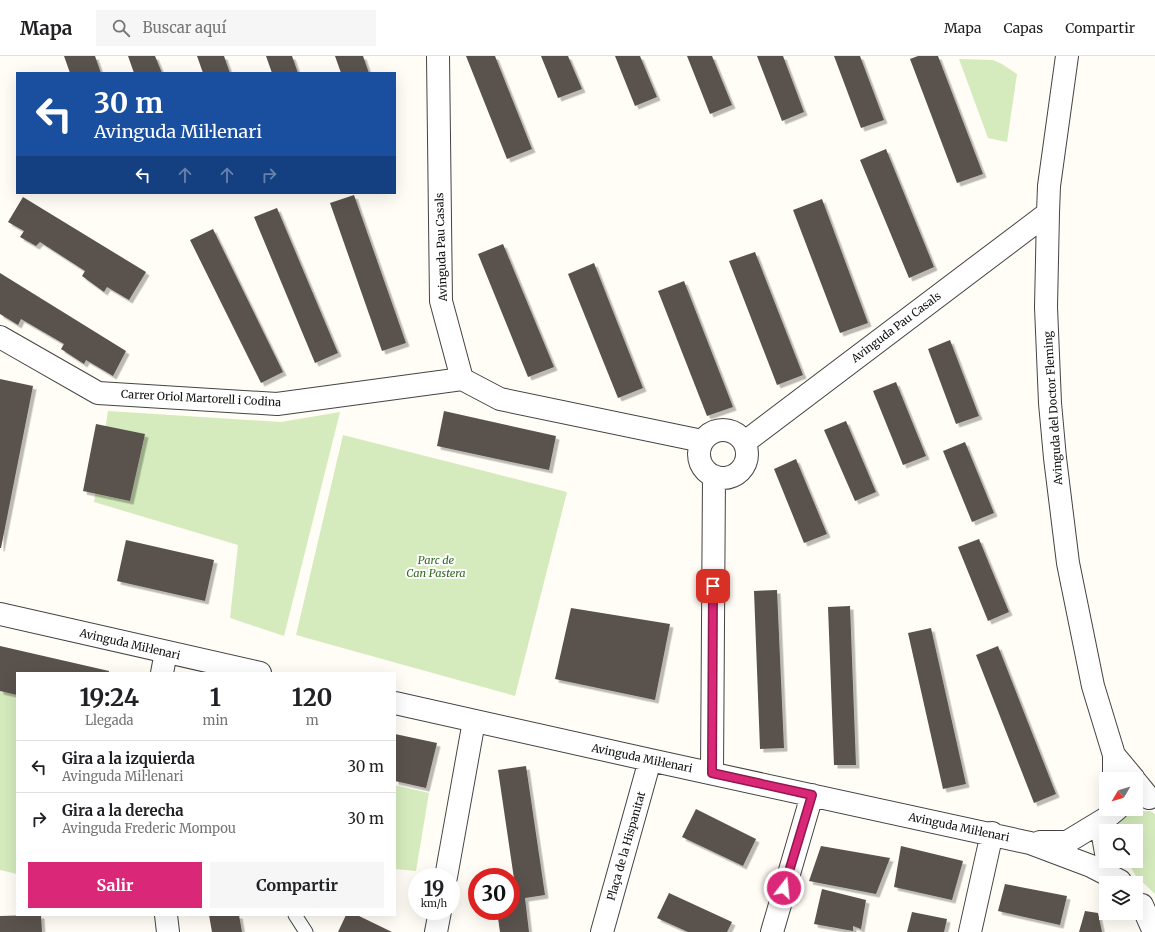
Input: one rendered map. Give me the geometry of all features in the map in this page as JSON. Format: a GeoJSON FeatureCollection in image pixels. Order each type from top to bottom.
{"type":"FeatureCollection","features":[{"type":"Feature","properties":{"kind":"street","name":"Avinguda Pau Casals"},"geometry":{"type":"LineString","coordinates":[[438,56],[441,301],[462,379]]}},
{"type":"Feature","properties":{"kind":"street","name":"Avinguda del Doctor Fleming"},"geometry":{"type":"LineString","coordinates":[[1067,56],[1049,186],[1046,307],[1050,403],[1068,564],[1093,686],[1114,755],[1114,772]]}},
{"type":"Feature","properties":{"kind":"street","name":"Avinguda Pau Casals"},"geometry":{"type":"LineString","coordinates":[[745,442],[1048,213]]}},
{"type":"Feature","properties":{"kind":"street","name":"Carrer Oriol Martorell i Codina"},"geometry":{"type":"LineString","coordinates":[[0,337],[98,393],[277,404],[462,379]]}},
{"type":"Feature","properties":{"kind":"street"},"geometry":{"type":"LineString","coordinates":[[462,379],[500,399],[702,441]]}},
{"type":"Feature","properties":{"kind":"street"},"geometry":{"type":"LineString","coordinates":[[726,429],[739,435],[745,442],[748,450],[748,457],[745,465],[740,472],[730,477],[722,478],[714,476],[704,468],[700,461],[699,449],[702,441],[710,433],[726,429]]}},
{"type":"Feature","properties":{"kind":"street"},"geometry":{"type":"LineString","coordinates":[[712,773],[714,476]]}},
{"type":"Feature","properties":{"kind":"street","name":"Avinguda Mil·lenari"},"geometry":{"type":"LineString","coordinates":[[0,614],[256,672]]}},
{"type":"Feature","properties":{"kind":"street"},"geometry":{"type":"LineString","coordinates":[[162,672],[166,652]]}},
{"type":"Feature","properties":{"kind":"street","name":"Avinguda Mil·lenari"},"geometry":{"type":"LineString","coordinates":[[396,703],[1030,843],[1091,866],[1110,876]]}},
{"type":"Feature","properties":{"kind":"street"},"geometry":{"type":"LineString","coordinates":[[448,868],[474,721]]}},
{"type":"Feature","properties":{"kind":"street","name":"Avinguda del Doctor Fleming"},"geometry":{"type":"LineString","coordinates":[[1114,755],[1128,772]]}},
{"type":"Feature","properties":{"kind":"street","name":"Plaça de la Hispanitat"},"geometry":{"type":"LineString","coordinates":[[602,932],[650,760]]}},
{"type":"Feature","properties":{"kind":"street"},"geometry":{"type":"LineString","coordinates":[[772,932],[812,795]]}},
{"type":"Feature","properties":{"kind":"street","name":"Avinguda Mil·lenari"},"geometry":{"type":"LineString","coordinates":[[1030,843],[1067,842],[1106,816]]}},
{"type":"Feature","properties":{"kind":"street"},"geometry":{"type":"LineString","coordinates":[[970,932],[992,834]]}},
{"type":"Feature","properties":{"kind":"street"},"geometry":{"type":"LineString","coordinates":[[1144,905],[1154,932]]}},
{"type":"Feature","properties":{"kind":"street"},"geometry":{"type":"LineString","coordinates":[[166,916],[168,932]]}},
{"type":"Feature","properties":{"kind":"street"},"geometry":{"type":"LineString","coordinates":[[436,932],[438,920]]}},
{"type":"Feature","properties":{"kind":"lane"},"geometry":{"type":"LineString","coordinates":[[296,916],[306,932]]}},
{"type":"Feature","properties":{"kind":"green space"},"geometry":{"type":"Polygon","coordinates":[[[959,59],[993,60],[1017,74],[1007,142],[988,138],[959,59]]]}},
{"type":"Feature","properties":{"kind":"green space"},"geometry":{"type":"Polygon","coordinates":[[[108,411],[281,422],[340,412],[284,636],[230,618],[238,545],[94,502],[108,411]]]}},
{"type":"Feature","properties":{"kind":"green space","name":"Parc de Can Pastera"},"geometry":{"type":"Polygon","coordinates":[[[343,435],[567,492],[515,696],[296,635],[343,435]]]}},
{"type":"Feature","properties":{"kind":"green space"},"geometry":{"type":"Polygon","coordinates":[[[0,691],[16,695],[16,874],[0,870],[0,691]]]}},
{"type":"Feature","properties":{"kind":"green space"},"geometry":{"type":"Polygon","coordinates":[[[396,785],[429,793],[416,868],[408,868],[408,870],[396,869],[396,785]]]}},
{"type":"Feature","properties":{"kind":"green space"},"geometry":{"type":"Polygon","coordinates":[[[1143,811],[1150,811],[1155,814],[1155,894],[1143,883],[1143,876],[1136,876],[1131,868],[1143,868],[1143,824],[1119,824],[1127,816],[1143,816],[1143,811]]]}},
{"type":"Feature","properties":{"kind":"building"},"geometry":{"type":"Polygon","coordinates":[[[64,56],[95,56],[101,72],[70,72],[64,56]]]}},
{"type":"Feature","properties":{"kind":"building"},"geometry":{"type":"Polygon","coordinates":[[[128,56],[155,56],[162,72],[134,72],[128,56]]]}},
{"type":"Feature","properties":{"kind":"building"},"geometry":{"type":"Polygon","coordinates":[[[197,56],[224,56],[230,72],[203,72],[197,56]]]}},
{"type":"Feature","properties":{"kind":"building"},"geometry":{"type":"Polygon","coordinates":[[[266,56],[292,56],[298,72],[272,72],[266,56]]]}},
{"type":"Feature","properties":{"kind":"building"},"geometry":{"type":"Polygon","coordinates":[[[335,56],[363,56],[369,72],[341,72],[335,56]]]}},
{"type":"Feature","properties":{"kind":"building"},"geometry":{"type":"Polygon","coordinates":[[[466,56],[495,56],[532,149],[507,159],[466,56]]]}},
{"type":"Feature","properties":{"kind":"building"},"geometry":{"type":"Polygon","coordinates":[[[541,56],[568,56],[582,89],[558,98],[541,56]]]}},
{"type":"Feature","properties":{"kind":"building"},"geometry":{"type":"Polygon","coordinates":[[[615,56],[640,56],[657,97],[635,106],[615,56]]]}},
{"type":"Feature","properties":{"kind":"building"},"geometry":{"type":"Polygon","coordinates":[[[687,56],[712,56],[732,105],[710,114],[687,56]]]}},
{"type":"Feature","properties":{"kind":"building"},"geometry":{"type":"Polygon","coordinates":[[[757,56],[783,56],[804,112],[782,121],[757,56]]]}},
{"type":"Feature","properties":{"kind":"building"},"geometry":{"type":"Polygon","coordinates":[[[834,56],[860,56],[884,120],[861,128],[834,56]]]}},
{"type":"Feature","properties":{"kind":"building"},"geometry":{"type":"Polygon","coordinates":[[[918,56],[938,56],[983,174],[957,183],[910,59],[918,56]]]}},
{"type":"Feature","properties":{"kind":"building"},"geometry":{"type":"Polygon","coordinates":[[[886,149],[934,267],[909,278],[860,160],[886,149]]]}},
{"type":"Feature","properties":{"kind":"building"},"geometry":{"type":"Polygon","coordinates":[[[354,195],[406,343],[382,351],[330,203],[354,195]]]}},
{"type":"Feature","properties":{"kind":"building"},"geometry":{"type":"Polygon","coordinates":[[[23,197],[146,272],[129,300],[107,287],[104,292],[82,276],[85,271],[40,242],[36,246],[20,237],[24,231],[8,222],[23,197]]]}},
{"type":"Feature","properties":{"kind":"building"},"geometry":{"type":"Polygon","coordinates":[[[822,199],[868,323],[840,333],[793,210],[822,199]]]}},
{"type":"Feature","properties":{"kind":"building"},"geometry":{"type":"Polygon","coordinates":[[[277,208],[338,353],[315,363],[254,217],[277,208]]]}},
{"type":"Feature","properties":{"kind":"building"},"geometry":{"type":"Polygon","coordinates":[[[213,229],[283,372],[261,383],[190,240],[213,229]]]}},
{"type":"Feature","properties":{"kind":"building"},"geometry":{"type":"Polygon","coordinates":[[[503,244],[554,367],[528,377],[478,254],[503,244]]]}},
{"type":"Feature","properties":{"kind":"building"},"geometry":{"type":"Polygon","coordinates":[[[755,252],[803,375],[777,385],[729,261],[755,252]]]}},
{"type":"Feature","properties":{"kind":"building"},"geometry":{"type":"Polygon","coordinates":[[[594,263],[643,388],[618,398],[568,274],[594,263]]]}},
{"type":"Feature","properties":{"kind":"building"},"geometry":{"type":"Polygon","coordinates":[[[0,273],[126,351],[113,376],[86,360],[84,364],[61,349],[64,344],[21,319],[18,325],[0,314],[0,273]]]}},
{"type":"Feature","properties":{"kind":"building"},"geometry":{"type":"Polygon","coordinates":[[[684,281],[733,407],[707,416],[658,291],[684,281]]]}},
{"type":"Feature","properties":{"kind":"building"},"geometry":{"type":"Polygon","coordinates":[[[950,340],[979,416],[956,424],[928,349],[950,340]]]}},
{"type":"Feature","properties":{"kind":"building"},"geometry":{"type":"Polygon","coordinates":[[[0,379],[33,386],[1,548],[0,548],[0,379]]]}},
{"type":"Feature","properties":{"kind":"building"},"geometry":{"type":"Polygon","coordinates":[[[896,382],[926,456],[903,465],[873,391],[896,382]]]}},
{"type":"Feature","properties":{"kind":"building"},"geometry":{"type":"Polygon","coordinates":[[[444,411],[556,436],[549,470],[437,446],[444,411]]]}},
{"type":"Feature","properties":{"kind":"building"},"geometry":{"type":"Polygon","coordinates":[[[846,421],[876,492],[855,501],[824,430],[846,421]]]}},
{"type":"Feature","properties":{"kind":"building"},"geometry":{"type":"Polygon","coordinates":[[[96,424],[145,434],[130,501],[83,491],[96,424]]]}},
{"type":"Feature","properties":{"kind":"building"},"geometry":{"type":"Polygon","coordinates":[[[965,442],[994,513],[972,522],[943,451],[965,442]]]}},
{"type":"Feature","properties":{"kind":"building"},"geometry":{"type":"Polygon","coordinates":[[[796,459],[827,534],[804,543],[774,469],[796,459]]]}},
{"type":"Feature","properties":{"kind":"building"},"geometry":{"type":"Polygon","coordinates":[[[979,539],[1009,612],[988,621],[958,547],[979,539]]]}},
{"type":"Feature","properties":{"kind":"building"},"geometry":{"type":"Polygon","coordinates":[[[126,540],[214,560],[205,601],[117,581],[126,540]]]}},
{"type":"Feature","properties":{"kind":"building"},"geometry":{"type":"Polygon","coordinates":[[[777,590],[784,748],[760,749],[754,591],[777,590]]]}},
{"type":"Feature","properties":{"kind":"building"},"geometry":{"type":"Polygon","coordinates":[[[850,606],[856,765],[834,765],[828,607],[850,606]]]}},
{"type":"Feature","properties":{"kind":"building"},"geometry":{"type":"Polygon","coordinates":[[[571,608],[670,624],[655,700],[555,679],[571,608]]]}},
{"type":"Feature","properties":{"kind":"building"},"geometry":{"type":"Polygon","coordinates":[[[931,628],[966,784],[943,789],[908,633],[931,628]]]}},
{"type":"Feature","properties":{"kind":"building"},"geometry":{"type":"Polygon","coordinates":[[[0,646],[109,671],[16,672],[16,695],[0,691],[0,646]]]}},
{"type":"Feature","properties":{"kind":"building"},"geometry":{"type":"Polygon","coordinates":[[[998,646],[1056,794],[1034,803],[976,655],[998,646]]]}},
{"type":"Feature","properties":{"kind":"building"},"geometry":{"type":"Polygon","coordinates":[[[396,734],[437,743],[426,788],[396,781],[396,734]]]}},
{"type":"Feature","properties":{"kind":"building"},"geometry":{"type":"Polygon","coordinates":[[[526,766],[545,895],[525,898],[529,932],[500,932],[498,920],[520,920],[520,868],[512,868],[498,770],[526,766]]]}},
{"type":"Feature","properties":{"kind":"building"},"geometry":{"type":"Polygon","coordinates":[[[696,809],[756,839],[743,866],[682,837],[696,809]]]}},
{"type":"Feature","properties":{"kind":"building"},"geometry":{"type":"Polygon","coordinates":[[[821,846],[890,858],[876,894],[809,881],[821,846]]]}},
{"type":"Feature","properties":{"kind":"building"},"geometry":{"type":"Polygon","coordinates":[[[901,846],[963,861],[952,900],[894,887],[901,846]]]}},
{"type":"Feature","properties":{"kind":"building"},"geometry":{"type":"Polygon","coordinates":[[[1005,884],[1067,896],[1060,925],[998,911],[1005,884]]]}},
{"type":"Feature","properties":{"kind":"building"},"geometry":{"type":"Polygon","coordinates":[[[822,889],[866,900],[861,929],[853,926],[853,931],[814,924],[822,889]]]}},
{"type":"Feature","properties":{"kind":"building"},"geometry":{"type":"Polygon","coordinates":[[[669,893],[732,922],[727,932],[688,932],[657,918],[669,893]]]}},
{"type":"Feature","properties":{"kind":"building"},"geometry":{"type":"Polygon","coordinates":[[[1085,911],[1098,913],[1102,932],[1079,932],[1085,911]]]}},
{"type":"Feature","properties":{"kind":"building"},"geometry":{"type":"Polygon","coordinates":[[[912,912],[947,919],[944,932],[907,932],[912,912]]]}},
{"type":"Feature","properties":{"kind":"building"},"geometry":{"type":"Polygon","coordinates":[[[0,916],[41,916],[42,932],[0,932],[0,916]]]}},
{"type":"Feature","properties":{"kind":"building"},"geometry":{"type":"Polygon","coordinates":[[[209,916],[239,916],[242,932],[212,932],[209,916]]]}},
{"type":"Feature","properties":{"kind":"building"},"geometry":{"type":"Polygon","coordinates":[[[346,916],[359,916],[392,932],[338,932],[346,916]]]}},
{"type":"Feature","properties":{"kind":"route"},"geometry":{"type":"LineString","coordinates":[[713,586],[712,773],[812,795],[784,888]]}}]}
